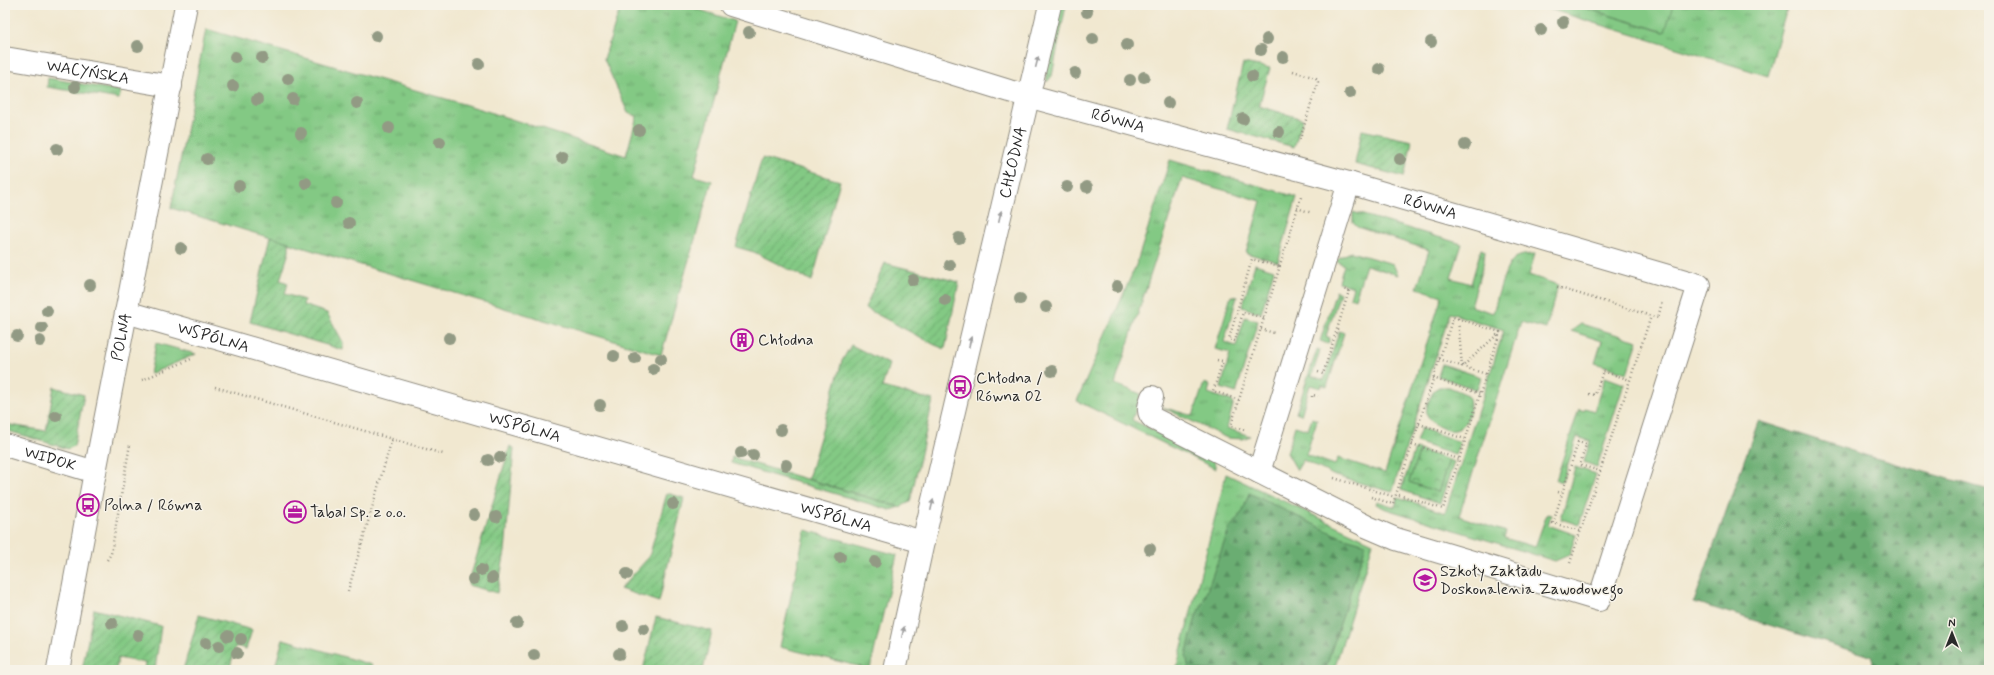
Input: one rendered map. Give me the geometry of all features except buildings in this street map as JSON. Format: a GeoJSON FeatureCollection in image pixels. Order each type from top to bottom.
{"type":"FeatureCollection","features":[{"type":"Feature","properties":{"kind":"street","name":"POLNA"},"geometry":{"type":"LineString","coordinates":[[58,670],[186,5]]}},
{"type":"Feature","properties":{"kind":"street","name":"RÓWNA"},"geometry":{"type":"LineString","coordinates":[[731,5],[1029,95],[1349,183],[1699,285],[1599,600],[1396,538],[1368,527],[1259,472]]}},
{"type":"Feature","properties":{"kind":"street","name":"CHŁODNA"},"geometry":{"type":"LineString","coordinates":[[895,670],[923,542],[1050,5]]}},
{"type":"Feature","properties":{"kind":"street","name":"WACYŃSKA"},"geometry":{"type":"LineString","coordinates":[[5,58],[170,86]]}},
{"type":"Feature","properties":{"kind":"street"},"geometry":{"type":"LineString","coordinates":[[1152,397],[1148,410],[1149,414],[1154,419],[1259,472],[1349,183]]}},
{"type":"Feature","properties":{"kind":"street","name":"WSPÓLNA"},"geometry":{"type":"LineString","coordinates":[[126,312],[923,542]]}},
{"type":"Feature","properties":{"kind":"street","name":"WIDOK"},"geometry":{"type":"LineString","coordinates":[[5,445],[95,472]]}},
{"type":"Feature","properties":{"kind":"path"},"geometry":{"type":"LineString","coordinates":[[1293,71],[1316,78],[1318,82],[1297,148]]}},
{"type":"Feature","properties":{"kind":"path"},"geometry":{"type":"LineString","coordinates":[[1270,438],[1231,426],[1308,172]]}},
{"type":"Feature","properties":{"kind":"path"},"geometry":{"type":"LineString","coordinates":[[1264,318],[1243,312],[1235,341],[1229,339],[1243,285],[1252,259],[1280,267]]}},
{"type":"Feature","properties":{"kind":"path"},"geometry":{"type":"LineString","coordinates":[[1557,287],[1658,318],[1670,276]]}},
{"type":"Feature","properties":{"kind":"path"},"geometry":{"type":"LineString","coordinates":[[1345,302],[1349,291]]}},
{"type":"Feature","properties":{"kind":"path"},"geometry":{"type":"LineString","coordinates":[[1570,564],[1651,316]]}},
{"type":"Feature","properties":{"kind":"path"},"geometry":{"type":"LineString","coordinates":[[1378,499],[1393,504],[1453,317],[1500,332]]}},
{"type":"Feature","properties":{"kind":"path"},"geometry":{"type":"LineString","coordinates":[[1458,318],[1462,366]]}},
{"type":"Feature","properties":{"kind":"path"},"geometry":{"type":"LineString","coordinates":[[1462,366],[1500,332]]}},
{"type":"Feature","properties":{"kind":"path"},"geometry":{"type":"LineString","coordinates":[[1396,494],[1443,509],[1500,332]]}},
{"type":"Feature","properties":{"kind":"path"},"geometry":{"type":"LineString","coordinates":[[142,380],[195,358]]}},
{"type":"Feature","properties":{"kind":"path"},"geometry":{"type":"LineString","coordinates":[[1439,359],[1486,374]]}},
{"type":"Feature","properties":{"kind":"path"},"geometry":{"type":"LineString","coordinates":[[1217,360],[1223,361],[1213,391],[1239,400]]}},
{"type":"Feature","properties":{"kind":"path"},"geometry":{"type":"LineString","coordinates":[[1589,394],[1595,395],[1603,371],[1630,380]]}},
{"type":"Feature","properties":{"kind":"path"},"geometry":{"type":"LineString","coordinates":[[1433,378],[1480,394]]}},
{"type":"Feature","properties":{"kind":"path"},"geometry":{"type":"LineString","coordinates":[[216,387],[443,454]]}},
{"type":"Feature","properties":{"kind":"path"},"geometry":{"type":"LineString","coordinates":[[1311,400],[1312,395],[1318,396]]}},
{"type":"Feature","properties":{"kind":"path"},"geometry":{"type":"LineString","coordinates":[[1419,424],[1465,439]]}},
{"type":"Feature","properties":{"kind":"path"},"geometry":{"type":"LineString","coordinates":[[348,590],[392,439]]}},
{"type":"Feature","properties":{"kind":"path"},"geometry":{"type":"LineString","coordinates":[[1580,531],[1553,523],[1578,442],[1586,444],[1580,465],[1600,471]]}},
{"type":"Feature","properties":{"kind":"path"},"geometry":{"type":"LineString","coordinates":[[1412,444],[1459,459]]}},
{"type":"Feature","properties":{"kind":"path"},"geometry":{"type":"LineString","coordinates":[[1558,492],[1562,493]]}},
{"type":"Feature","properties":{"kind":"green space"},"geometry":{"type":"Polygon","coordinates":[[[621,5],[684,5],[735,21],[694,176],[712,181],[661,355],[171,208],[206,29],[477,108],[626,156],[637,116],[628,113],[604,59],[621,5]]]}},
{"type":"Feature","properties":{"kind":"green space"},"geometry":{"type":"Polygon","coordinates":[[[1059,5],[1066,5],[1052,76],[1047,82],[1045,68],[1059,5]]]}},
{"type":"Feature","properties":{"kind":"green space"},"geometry":{"type":"Polygon","coordinates":[[[1550,5],[1575,5],[1664,32],[1673,5],[1788,5],[1768,76],[1549,9],[1550,5]]]}},
{"type":"Feature","properties":{"kind":"green space"},"geometry":{"type":"Polygon","coordinates":[[[1575,5],[1673,5],[1665,32],[1575,5]]]}},
{"type":"Feature","properties":{"kind":"green space"},"geometry":{"type":"Polygon","coordinates":[[[1243,63],[1270,68],[1259,106],[1303,119],[1294,147],[1227,129],[1243,63]]]}},
{"type":"Feature","properties":{"kind":"green space"},"geometry":{"type":"Polygon","coordinates":[[[48,78],[121,91],[119,99],[47,87],[48,78]]]}},
{"type":"Feature","properties":{"kind":"green space"},"geometry":{"type":"Polygon","coordinates":[[[1362,130],[1412,141],[1404,177],[1355,164],[1362,130]]]}},
{"type":"Feature","properties":{"kind":"green space"},"geometry":{"type":"Polygon","coordinates":[[[762,158],[840,181],[812,281],[754,252],[736,247],[762,158]]]}},
{"type":"Feature","properties":{"kind":"green space"},"geometry":{"type":"Polygon","coordinates":[[[1170,160],[1297,197],[1278,262],[1246,253],[1261,201],[1182,178],[1115,384],[1141,394],[1132,420],[1213,458],[1216,469],[1077,401],[1136,265],[1170,160]]]}},
{"type":"Feature","properties":{"kind":"green space"},"geometry":{"type":"Polygon","coordinates":[[[1353,212],[1462,244],[1451,278],[1471,284],[1481,249],[1485,251],[1484,261],[1471,306],[1493,313],[1507,269],[1514,259],[1521,256],[1535,254],[1529,275],[1558,285],[1546,329],[1521,322],[1459,516],[1506,532],[1504,538],[1535,547],[1547,514],[1551,515],[1548,525],[1576,535],[1569,555],[1555,561],[1386,509],[1376,504],[1377,501],[1395,507],[1398,497],[1445,513],[1504,330],[1450,313],[1392,492],[1335,476],[1303,460],[1297,470],[1287,453],[1295,426],[1308,430],[1312,418],[1317,420],[1306,455],[1335,465],[1338,458],[1385,473],[1442,296],[1417,288],[1429,250],[1357,227],[1353,223],[1353,212]]]}},
{"type":"Feature","properties":{"kind":"green space"},"geometry":{"type":"Polygon","coordinates":[[[270,237],[289,242],[289,252],[280,280],[288,283],[285,294],[304,300],[303,305],[327,313],[343,342],[343,350],[250,322],[270,237]]]}},
{"type":"Feature","properties":{"kind":"green space"},"geometry":{"type":"Polygon","coordinates":[[[1351,252],[1393,264],[1398,275],[1366,265],[1355,299],[1350,297],[1353,287],[1339,282],[1344,265],[1336,261],[1340,257],[1351,252]]]}},
{"type":"Feature","properties":{"kind":"green space"},"geometry":{"type":"Polygon","coordinates":[[[885,263],[959,282],[945,349],[865,308],[885,263]]]}},
{"type":"Feature","properties":{"kind":"green space"},"geometry":{"type":"Polygon","coordinates":[[[1255,264],[1274,270],[1261,313],[1242,307],[1255,264]]]}},
{"type":"Feature","properties":{"kind":"green space"},"geometry":{"type":"Polygon","coordinates":[[[1336,291],[1340,293],[1326,336],[1330,338],[1328,344],[1320,341],[1336,291]]]}},
{"type":"Feature","properties":{"kind":"green space"},"geometry":{"type":"Polygon","coordinates":[[[1231,296],[1237,297],[1224,342],[1236,346],[1245,317],[1258,321],[1236,393],[1221,388],[1230,353],[1215,349],[1231,296]]]}},
{"type":"Feature","properties":{"kind":"green space"},"geometry":{"type":"Polygon","coordinates":[[[1581,324],[1638,341],[1627,373],[1595,363],[1602,341],[1571,331],[1581,324]]]}},
{"type":"Feature","properties":{"kind":"green space"},"geometry":{"type":"Polygon","coordinates":[[[1339,331],[1344,333],[1327,387],[1322,385],[1321,388],[1310,385],[1301,415],[1296,413],[1317,349],[1320,350],[1312,376],[1324,380],[1339,331]]]}},
{"type":"Feature","properties":{"kind":"green space"},"geometry":{"type":"Polygon","coordinates":[[[156,343],[196,354],[150,374],[156,343]]]}},
{"type":"Feature","properties":{"kind":"green space"},"geometry":{"type":"Polygon","coordinates":[[[851,345],[889,364],[882,387],[933,400],[910,502],[900,507],[808,479],[842,361],[851,345]]]}},
{"type":"Feature","properties":{"kind":"green space"},"geometry":{"type":"Polygon","coordinates":[[[1442,364],[1481,377],[1477,390],[1438,376],[1442,364]]]}},
{"type":"Feature","properties":{"kind":"green space"},"geometry":{"type":"Polygon","coordinates":[[[1605,377],[1624,384],[1597,467],[1584,462],[1590,441],[1577,437],[1562,482],[1556,480],[1579,409],[1584,411],[1585,408],[1594,411],[1605,377]]]}},
{"type":"Feature","properties":{"kind":"green space"},"geometry":{"type":"Polygon","coordinates":[[[1204,383],[1210,385],[1208,393],[1232,401],[1233,405],[1227,428],[1250,436],[1243,439],[1227,438],[1162,407],[1193,416],[1204,383]]]}},
{"type":"Feature","properties":{"kind":"green space"},"geometry":{"type":"Polygon","coordinates":[[[54,387],[84,395],[74,446],[68,449],[5,430],[5,424],[46,431],[54,387]]]}},
{"type":"Feature","properties":{"kind":"green space"},"geometry":{"type":"Polygon","coordinates":[[[1439,387],[1449,387],[1468,395],[1470,404],[1469,414],[1465,423],[1458,429],[1449,430],[1440,427],[1429,418],[1427,414],[1427,408],[1434,390],[1439,387]]]}},
{"type":"Feature","properties":{"kind":"green space"},"geometry":{"type":"Polygon","coordinates":[[[1758,421],[1868,456],[1989,490],[1989,670],[1872,670],[1873,657],[1694,602],[1758,421]]]}},
{"type":"Feature","properties":{"kind":"green space"},"geometry":{"type":"Polygon","coordinates":[[[1421,428],[1460,442],[1455,455],[1416,442],[1421,428]]]}},
{"type":"Feature","properties":{"kind":"green space"},"geometry":{"type":"Polygon","coordinates":[[[510,446],[514,448],[505,552],[497,593],[468,585],[510,446]]]}},
{"type":"Feature","properties":{"kind":"green space"},"geometry":{"type":"Polygon","coordinates":[[[1415,449],[1420,450],[1409,482],[1438,492],[1449,460],[1454,462],[1440,503],[1401,490],[1415,449]]]}},
{"type":"Feature","properties":{"kind":"green space"},"geometry":{"type":"Polygon","coordinates":[[[1420,450],[1449,460],[1438,492],[1409,482],[1420,450]]]}},
{"type":"Feature","properties":{"kind":"green space"},"geometry":{"type":"Polygon","coordinates":[[[732,457],[900,507],[890,510],[731,463],[732,457]]]}},
{"type":"Feature","properties":{"kind":"green space"},"geometry":{"type":"Polygon","coordinates":[[[1575,467],[1596,474],[1579,525],[1561,519],[1575,467]]]}},
{"type":"Feature","properties":{"kind":"green space"},"geometry":{"type":"Polygon","coordinates":[[[1226,474],[1373,543],[1334,670],[1176,670],[1226,474]]]}},
{"type":"Feature","properties":{"kind":"green space"},"geometry":{"type":"Polygon","coordinates":[[[667,493],[684,498],[659,602],[620,589],[649,557],[667,493]]]}},
{"type":"Feature","properties":{"kind":"green space"},"geometry":{"type":"Polygon","coordinates":[[[1249,493],[1338,536],[1366,544],[1325,670],[1189,670],[1186,655],[1196,617],[1203,602],[1229,529],[1243,511],[1249,493]]]}},
{"type":"Feature","properties":{"kind":"green space"},"geometry":{"type":"Polygon","coordinates":[[[805,530],[897,555],[870,669],[780,647],[805,530]]]}},
{"type":"Feature","properties":{"kind":"green space"},"geometry":{"type":"Polygon","coordinates":[[[94,609],[161,626],[155,670],[144,670],[145,663],[118,658],[116,670],[82,670],[94,609]]]}},
{"type":"Feature","properties":{"kind":"green space"},"geometry":{"type":"Polygon","coordinates":[[[199,615],[252,630],[246,649],[236,646],[229,670],[183,670],[199,615]]]}},
{"type":"Feature","properties":{"kind":"green space"},"geometry":{"type":"Polygon","coordinates":[[[656,617],[712,631],[703,670],[643,670],[656,617]]]}},
{"type":"Feature","properties":{"kind":"green space"},"geometry":{"type":"Polygon","coordinates":[[[283,639],[372,665],[370,670],[274,670],[283,639]]]}},
{"type":"Feature","properties":{"kind":"place","name":"Chłodna"},"geometry":{"type":"Point","coordinates":[742,340]}},
{"type":"Feature","properties":{"kind":"place","name":"Chłodna / Równa 02"},"geometry":{"type":"Point","coordinates":[960,387]}},
{"type":"Feature","properties":{"kind":"place","name":"Polna / Równa"},"geometry":{"type":"Point","coordinates":[88,505]}},
{"type":"Feature","properties":{"kind":"place","name":"Tabal Sp. z o.o."},"geometry":{"type":"Point","coordinates":[295,512]}},
{"type":"Feature","properties":{"kind":"place","name":"Szkoły Zakładu Doskonalenia Zawodowego"},"geometry":{"type":"Point","coordinates":[1425,580]}}]}
